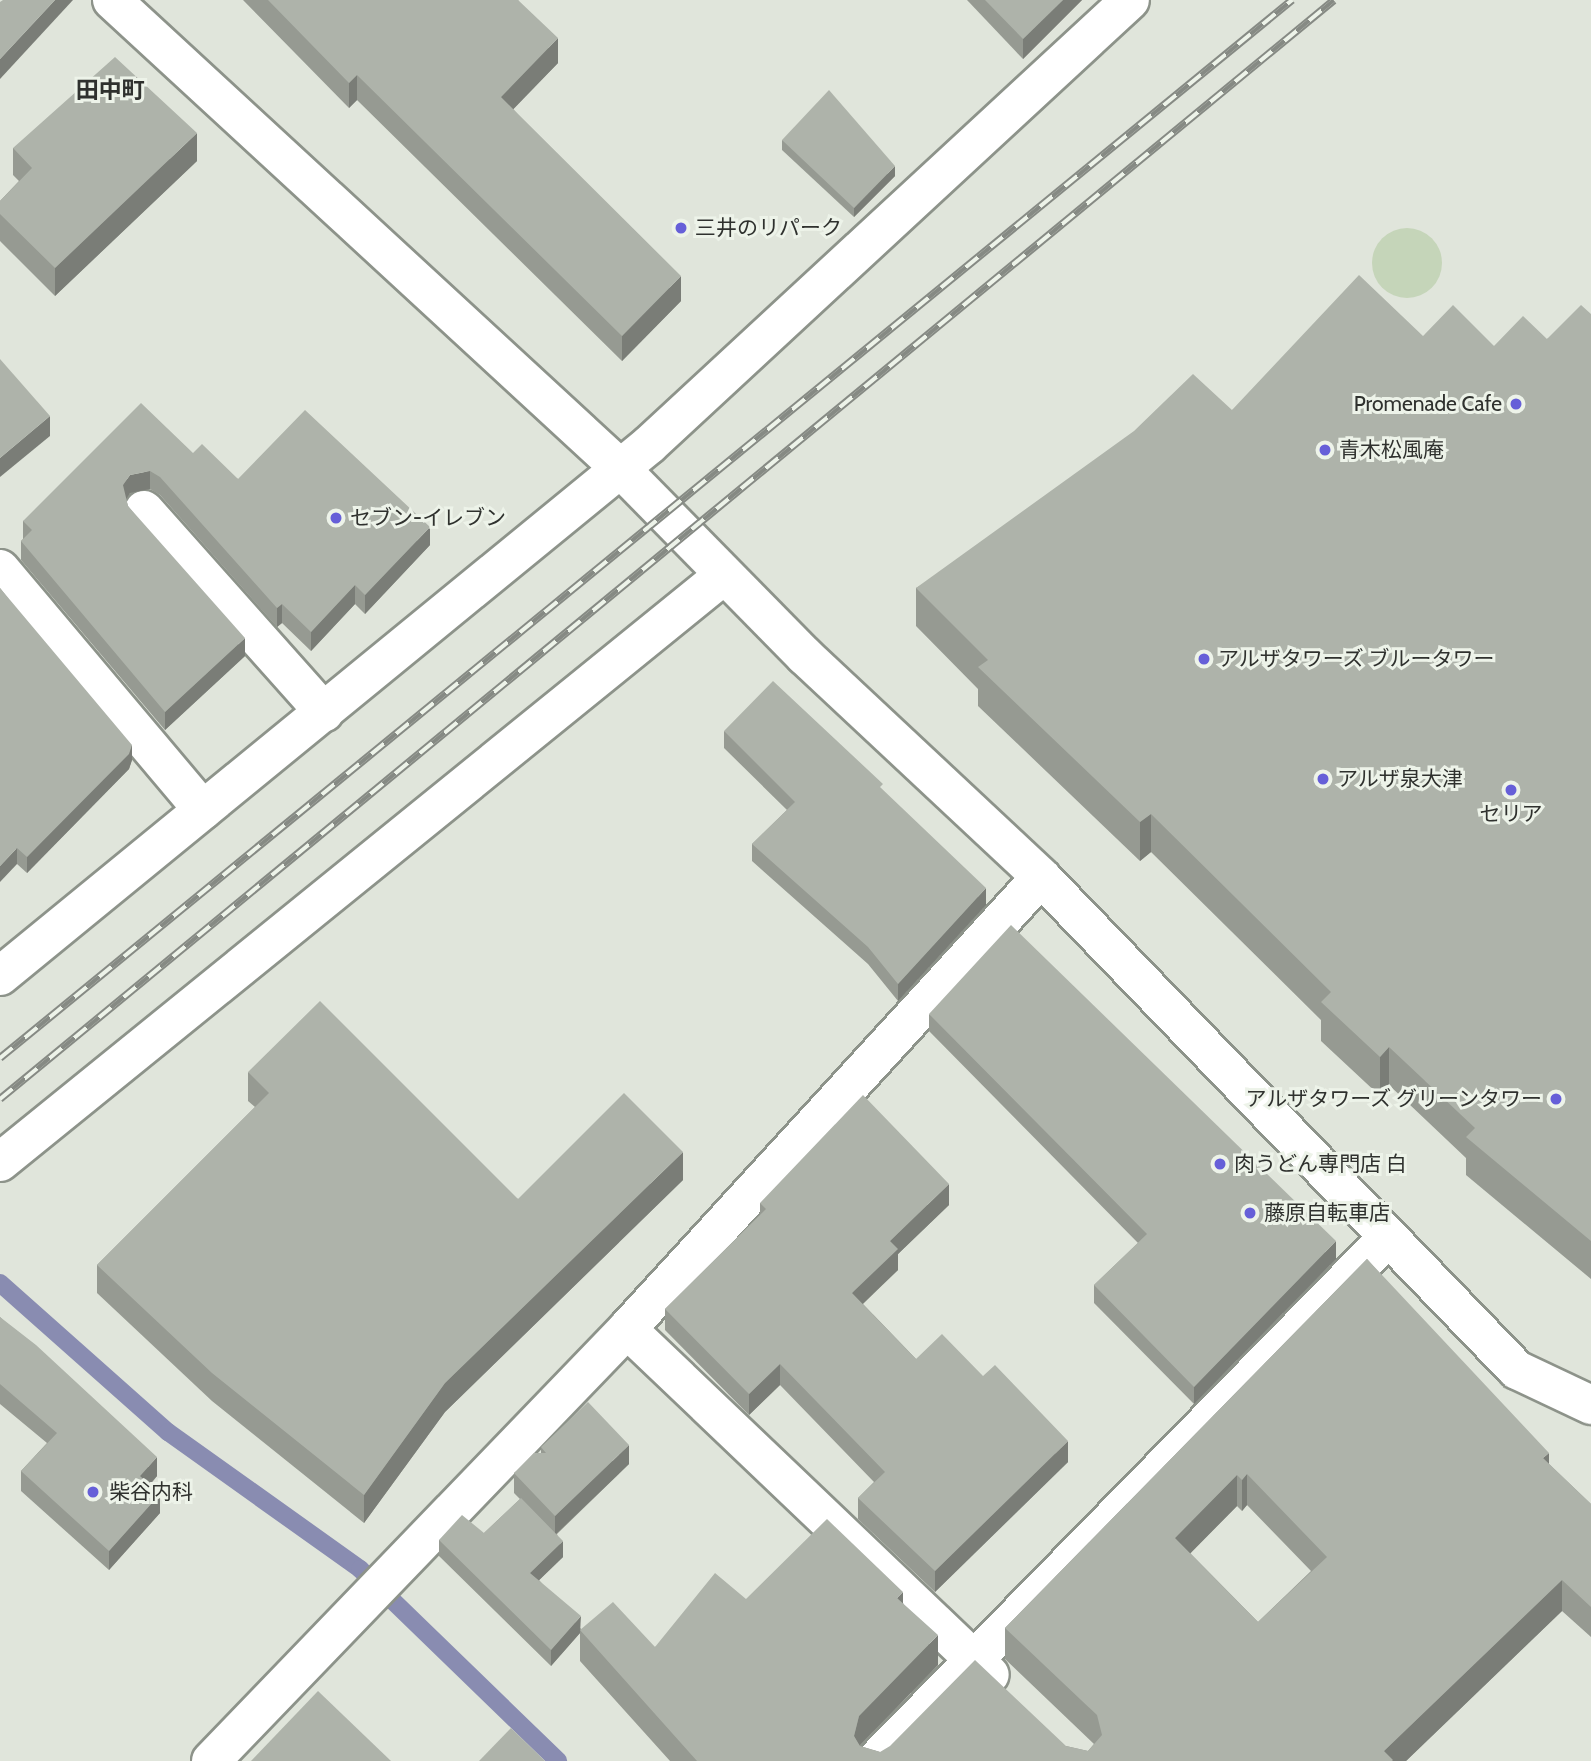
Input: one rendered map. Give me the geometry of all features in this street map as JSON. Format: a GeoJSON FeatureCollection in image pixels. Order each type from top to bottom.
{"type":"FeatureCollection","features":[{"type":"Feature","properties":{"kind":"street"},"geometry":{"type":"LineString","coordinates":[[112,0],[621,468],[724,575],[1041,877],[1386,1239],[1517,1370],[1591,1405]]}},
{"type":"Feature","properties":{"kind":"street"},"geometry":{"type":"LineString","coordinates":[[0,976],[621,468],[1130,0]]}},
{"type":"Feature","properties":{"kind":"street"},"geometry":{"type":"LineString","coordinates":[[144,510],[324,712]]}},
{"type":"Feature","properties":{"kind":"street"},"geometry":{"type":"LineString","coordinates":[[0,569],[203,810]]}},
{"type":"Feature","properties":{"kind":"street"},"geometry":{"type":"LineString","coordinates":[[0,1162],[724,575]]}},
{"type":"Feature","properties":{"kind":"street"},"geometry":{"type":"LineString","coordinates":[[211,1761],[403,1556],[627,1329],[1041,877]]}},
{"type":"Feature","properties":{"kind":"street"},"geometry":{"type":"LineString","coordinates":[[875,1761],[1386,1239]]}},
{"type":"Feature","properties":{"kind":"street"},"geometry":{"type":"LineString","coordinates":[[627,1329],[1022,1705]]}},
{"type":"Feature","properties":{"kind":"green space"},"geometry":{"type":"Polygon","coordinates":[[[1400,228],[1414,228],[1427,233],[1437,243],[1442,263],[1437,283],[1427,293],[1414,298],[1400,298],[1387,293],[1377,283],[1372,270],[1372,256],[1377,243],[1387,233],[1400,228]]]}},
{"type":"Feature","properties":{"kind":"building"},"geometry":{"type":"Polygon","coordinates":[[[55,0],[0,59],[0,2],[55,0]]]}},
{"type":"Feature","properties":{"kind":"building"},"geometry":{"type":"Polygon","coordinates":[[[268,0],[518,0],[558,38],[501,97],[681,276],[622,336],[357,75],[349,83],[268,0]]]}},
{"type":"Feature","properties":{"kind":"building"},"geometry":{"type":"Polygon","coordinates":[[[985,0],[1063,0],[1023,39],[985,0]]]}},
{"type":"Feature","properties":{"kind":"building"},"geometry":{"type":"Polygon","coordinates":[[[115,57],[197,133],[55,268],[0,214],[0,201],[32,168],[13,148],[115,57]]]}},
{"type":"Feature","properties":{"kind":"building"},"geometry":{"type":"Polygon","coordinates":[[[829,90],[895,166],[854,208],[782,140],[829,90]]]}},
{"type":"Feature","properties":{"kind":"building","name":"アルザ泉大津"},"geometry":{"type":"Polygon","coordinates":[[[1359,275],[1423,336],[1453,305],[1494,346],[1523,316],[1547,339],[1581,305],[1591,314],[1591,1241],[1466,1137],[1475,1128],[1389,1047],[1380,1057],[1321,1002],[1331,992],[1151,814],[1140,822],[978,667],[988,660],[916,588],[1134,431],[1193,374],[1232,410],[1359,275]]]}},
{"type":"Feature","properties":{"kind":"building"},"geometry":{"type":"Polygon","coordinates":[[[0,359],[50,416],[0,458],[0,359]]]}},
{"type":"Feature","properties":{"kind":"building"},"geometry":{"type":"Polygon","coordinates":[[[141,403],[193,453],[202,444],[238,479],[305,410],[430,527],[365,595],[355,585],[311,632],[282,604],[277,608],[160,477],[150,471],[130,475],[123,485],[128,506],[245,638],[165,712],[21,541],[32,530],[23,521],[141,403]]]}},
{"type":"Feature","properties":{"kind":"building"},"geometry":{"type":"Polygon","coordinates":[[[0,588],[132,745],[129,754],[27,857],[17,848],[0,866],[0,588]]]}},
{"type":"Feature","properties":{"kind":"building"},"geometry":{"type":"Polygon","coordinates":[[[773,681],[883,784],[880,787],[986,888],[898,984],[868,947],[752,844],[795,802],[724,731],[773,681]]]}},
{"type":"Feature","properties":{"kind":"building"},"geometry":{"type":"Polygon","coordinates":[[[1011,925],[1336,1241],[1194,1387],[1094,1285],[1147,1234],[929,1014],[1011,925]]]}},
{"type":"Feature","properties":{"kind":"building"},"geometry":{"type":"Polygon","coordinates":[[[320,1001],[518,1199],[624,1093],[683,1152],[445,1383],[364,1495],[212,1373],[97,1265],[269,1093],[248,1072],[320,1001]]]}},
{"type":"Feature","properties":{"kind":"building"},"geometry":{"type":"Polygon","coordinates":[[[863,1095],[949,1184],[890,1241],[898,1249],[852,1293],[916,1359],[942,1334],[983,1376],[995,1365],[1068,1441],[935,1571],[858,1498],[885,1472],[780,1364],[749,1394],[665,1309],[766,1209],[760,1203],[863,1095]]]}},
{"type":"Feature","properties":{"kind":"building"},"geometry":{"type":"Polygon","coordinates":[[[1367,1259],[1549,1453],[1543,1458],[1591,1504],[1591,1607],[1562,1580],[1384,1751],[1392,1761],[697,1761],[580,1630],[613,1602],[655,1647],[715,1573],[746,1599],[827,1519],[903,1592],[897,1598],[938,1635],[859,1716],[854,1736],[860,1746],[880,1752],[890,1746],[975,1660],[1066,1746],[1088,1751],[1102,1735],[1097,1715],[1005,1628],[1367,1259]],[[1247,1474],[1242,1480],[1237,1475],[1175,1538],[1258,1622],[1327,1557],[1247,1474]]]}},
{"type":"Feature","properties":{"kind":"building"},"geometry":{"type":"Polygon","coordinates":[[[0,1317],[36,1345],[157,1457],[140,1476],[160,1494],[109,1551],[21,1471],[57,1433],[0,1384],[0,1317]]]}},
{"type":"Feature","properties":{"kind":"building"},"geometry":{"type":"Polygon","coordinates":[[[588,1402],[629,1445],[555,1516],[514,1473],[534,1453],[546,1453],[541,1447],[588,1402]]]}},
{"type":"Feature","properties":{"kind":"building"},"geometry":{"type":"Polygon","coordinates":[[[521,1498],[563,1541],[530,1573],[581,1616],[551,1650],[439,1540],[462,1515],[484,1533],[521,1498]]]}},
{"type":"Feature","properties":{"kind":"building"},"geometry":{"type":"Polygon","coordinates":[[[318,1691],[391,1761],[251,1761],[318,1691]]]}},
{"type":"Feature","properties":{"kind":"building"},"geometry":{"type":"Polygon","coordinates":[[[511,1728],[545,1761],[479,1761],[511,1728]]]}},
{"type":"Feature","properties":{"kind":"waterway"},"geometry":{"type":"LineString","coordinates":[[0,1283],[168,1432],[360,1569],[558,1761]]}},
{"type":"Feature","properties":{"kind":"railway"},"geometry":{"type":"LineString","coordinates":[[0,1058],[1292,0]]}},
{"type":"Feature","properties":{"kind":"railway"},"geometry":{"type":"LineString","coordinates":[[0,1099],[1334,0]]}},
{"type":"Feature","properties":{"kind":"place","name":"三井のリパーク"},"geometry":{"type":"Point","coordinates":[681,228]}},
{"type":"Feature","properties":{"kind":"place","name":"Promenade Cafe"},"geometry":{"type":"Point","coordinates":[1516,404]}},
{"type":"Feature","properties":{"kind":"place","name":"青木松風庵"},"geometry":{"type":"Point","coordinates":[1325,450]}},
{"type":"Feature","properties":{"kind":"place","name":"セブン-イレブン"},"geometry":{"type":"Point","coordinates":[336,518]}},
{"type":"Feature","properties":{"kind":"place","name":"アルザタワーズ ブルータワー"},"geometry":{"type":"Point","coordinates":[1204,659]}},
{"type":"Feature","properties":{"kind":"place","name":"アルザ泉大津"},"geometry":{"type":"Point","coordinates":[1323,779]}},
{"type":"Feature","properties":{"kind":"place","name":"セリア"},"geometry":{"type":"Point","coordinates":[1511,790]}},
{"type":"Feature","properties":{"kind":"place","name":"アルザタワーズ グリーンタワー"},"geometry":{"type":"Point","coordinates":[1556,1099]}},
{"type":"Feature","properties":{"kind":"place","name":"肉うどん専門店 白"},"geometry":{"type":"Point","coordinates":[1220,1164]}},
{"type":"Feature","properties":{"kind":"place","name":"藤原自転車店"},"geometry":{"type":"Point","coordinates":[1250,1213]}},
{"type":"Feature","properties":{"kind":"place","name":"柴谷内科"},"geometry":{"type":"Point","coordinates":[93,1492]}},
{"type":"Feature","properties":{"kind":"district","name":"田中町"},"geometry":{"type":"Point","coordinates":[110,90]}}]}
